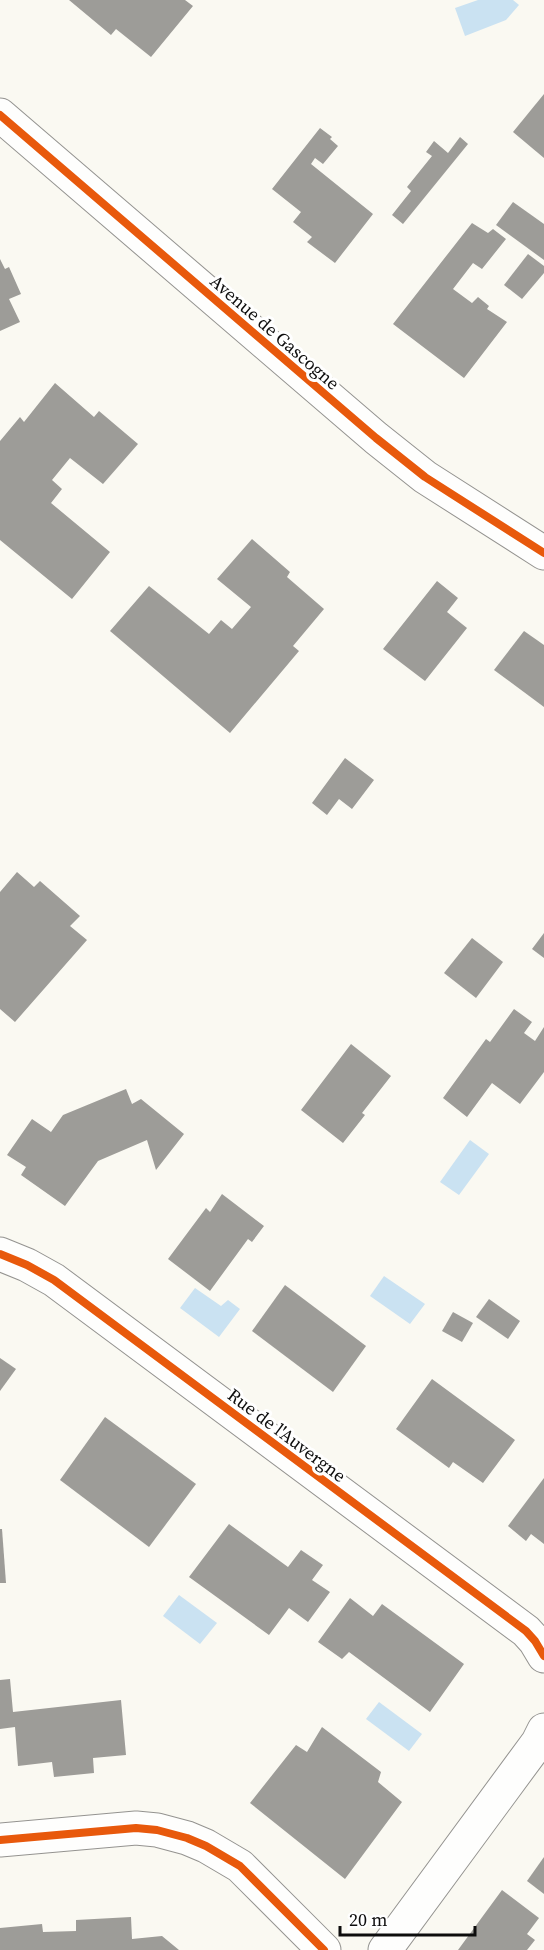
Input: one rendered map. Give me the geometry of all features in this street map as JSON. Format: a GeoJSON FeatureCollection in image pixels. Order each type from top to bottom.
{"type":"FeatureCollection","features":[{"type":"Feature","properties":{"kind":"street","name":"Avenue de Gascogne"},"geometry":{"type":"LineString","coordinates":[[0,115],[376,438],[425,477],[544,553]]}},
{"type":"Feature","properties":{"kind":"street","name":"Rue de l'Auvergne"},"geometry":{"type":"LineString","coordinates":[[0,1254],[27,1265],[54,1280],[526,1631],[544,1656]]}},
{"type":"Feature","properties":{"kind":"street"},"geometry":{"type":"LineString","coordinates":[[385,1950],[538,1742],[544,1730]]}},
{"type":"Feature","properties":{"kind":"street"},"geometry":{"type":"LineString","coordinates":[[0,1840],[136,1828],[157,1830],[187,1838],[206,1846],[240,1866],[324,1950]]}},
{"type":"Feature","properties":{"kind":"water"},"geometry":{"type":"Polygon","coordinates":[[[478,0],[513,0],[519,5],[506,20],[465,36],[455,8],[478,0]]]}},
{"type":"Feature","properties":{"kind":"water"},"geometry":{"type":"Polygon","coordinates":[[[470,1140],[489,1154],[459,1195],[440,1182],[470,1140]]]}},
{"type":"Feature","properties":{"kind":"water"},"geometry":{"type":"Polygon","coordinates":[[[384,1276],[425,1304],[410,1324],[370,1296],[384,1276]]]}},
{"type":"Feature","properties":{"kind":"water"},"geometry":{"type":"Polygon","coordinates":[[[195,1288],[221,1306],[228,1300],[240,1309],[219,1337],[180,1308],[195,1288]]]}},
{"type":"Feature","properties":{"kind":"water"},"geometry":{"type":"Polygon","coordinates":[[[179,1595],[217,1623],[200,1644],[163,1616],[179,1595]]]}},
{"type":"Feature","properties":{"kind":"water"},"geometry":{"type":"Polygon","coordinates":[[[379,1702],[422,1734],[409,1751],[366,1719],[379,1702]]]}},
{"type":"Feature","properties":{"kind":"building"},"geometry":{"type":"Polygon","coordinates":[[[69,0],[185,0],[193,6],[151,57],[116,29],[111,35],[69,0]]]}},
{"type":"Feature","properties":{"kind":"building"},"geometry":{"type":"Polygon","coordinates":[[[544,94],[544,158],[513,132],[544,94]]]}},
{"type":"Feature","properties":{"kind":"building"},"geometry":{"type":"Polygon","coordinates":[[[320,128],[332,137],[330,139],[338,146],[323,164],[315,158],[311,164],[373,214],[335,263],[307,242],[312,237],[293,222],[301,212],[272,189],[320,128]]]}},
{"type":"Feature","properties":{"kind":"building"},"geometry":{"type":"Polygon","coordinates":[[[460,137],[468,144],[403,224],[392,215],[411,191],[407,187],[432,156],[426,152],[434,141],[448,153],[460,137]]]}},
{"type":"Feature","properties":{"kind":"building"},"geometry":{"type":"Polygon","coordinates":[[[513,202],[544,224],[544,260],[496,225],[513,202]]]}},
{"type":"Feature","properties":{"kind":"building"},"geometry":{"type":"Polygon","coordinates":[[[472,223],[488,233],[493,229],[506,239],[482,269],[473,263],[453,289],[472,303],[478,297],[489,306],[487,309],[507,322],[464,378],[393,324],[472,223]]]}},
{"type":"Feature","properties":{"kind":"building"},"geometry":{"type":"Polygon","coordinates":[[[528,254],[544,266],[544,273],[522,299],[504,285],[528,254]]]}},
{"type":"Feature","properties":{"kind":"building"},"geometry":{"type":"Polygon","coordinates":[[[0,259],[5,269],[9,267],[21,294],[9,299],[20,322],[0,331],[0,259]]]}},
{"type":"Feature","properties":{"kind":"building"},"geometry":{"type":"Polygon","coordinates":[[[55,383],[94,417],[99,411],[138,444],[103,484],[70,458],[52,480],[62,489],[51,503],[110,552],[72,599],[0,540],[0,441],[20,417],[24,422],[55,383]]]}},
{"type":"Feature","properties":{"kind":"building"},"geometry":{"type":"Polygon","coordinates":[[[252,539],[290,572],[287,577],[324,609],[293,646],[299,651],[230,733],[110,631],[149,586],[209,634],[221,620],[232,629],[251,607],[217,579],[252,539]]]}},
{"type":"Feature","properties":{"kind":"building"},"geometry":{"type":"Polygon","coordinates":[[[437,581],[458,598],[447,612],[467,628],[425,681],[383,649],[437,581]]]}},
{"type":"Feature","properties":{"kind":"building"},"geometry":{"type":"Polygon","coordinates":[[[524,631],[544,645],[544,707],[494,670],[524,631]]]}},
{"type":"Feature","properties":{"kind":"building"},"geometry":{"type":"Polygon","coordinates":[[[345,758],[374,780],[352,809],[339,799],[327,815],[312,803],[345,758]]]}},
{"type":"Feature","properties":{"kind":"building"},"geometry":{"type":"Polygon","coordinates":[[[17,872],[34,887],[40,881],[80,916],[70,926],[87,940],[15,1022],[0,1009],[0,892],[17,872]]]}},
{"type":"Feature","properties":{"kind":"building"},"geometry":{"type":"Polygon","coordinates":[[[544,933],[544,958],[532,949],[544,933]]]}},
{"type":"Feature","properties":{"kind":"building"},"geometry":{"type":"Polygon","coordinates":[[[472,938],[503,962],[476,998],[444,973],[472,938]]]}},
{"type":"Feature","properties":{"kind":"building"},"geometry":{"type":"Polygon","coordinates":[[[514,1009],[532,1022],[524,1033],[535,1041],[544,1027],[544,1072],[520,1104],[492,1083],[467,1117],[443,1098],[486,1039],[490,1042],[514,1009]]]}},
{"type":"Feature","properties":{"kind":"building"},"geometry":{"type":"Polygon","coordinates":[[[351,1044],[391,1076],[362,1113],[365,1115],[343,1143],[301,1110],[351,1044]]]}},
{"type":"Feature","properties":{"kind":"building"},"geometry":{"type":"Polygon","coordinates":[[[126,1089],[132,1104],[141,1099],[184,1134],[156,1170],[147,1140],[98,1161],[65,1206],[21,1175],[26,1167],[7,1155],[32,1119],[51,1132],[63,1115],[126,1089]]]}},
{"type":"Feature","properties":{"kind":"building"},"geometry":{"type":"Polygon","coordinates":[[[222,1194],[264,1226],[252,1242],[248,1239],[210,1291],[168,1259],[206,1208],[210,1212],[222,1194]]]}},
{"type":"Feature","properties":{"kind":"building"},"geometry":{"type":"Polygon","coordinates":[[[285,1285],[366,1346],[333,1392],[252,1331],[285,1285]]]}},
{"type":"Feature","properties":{"kind":"building"},"geometry":{"type":"Polygon","coordinates":[[[489,1299],[520,1321],[508,1339],[476,1317],[489,1299]]]}},
{"type":"Feature","properties":{"kind":"building"},"geometry":{"type":"Polygon","coordinates":[[[453,1312],[473,1323],[462,1342],[442,1331],[453,1312]]]}},
{"type":"Feature","properties":{"kind":"building"},"geometry":{"type":"Polygon","coordinates":[[[0,1358],[16,1369],[0,1391],[0,1358]]]}},
{"type":"Feature","properties":{"kind":"building"},"geometry":{"type":"Polygon","coordinates":[[[432,1379],[515,1440],[483,1483],[453,1462],[449,1468],[396,1429],[432,1379]]]}},
{"type":"Feature","properties":{"kind":"building"},"geometry":{"type":"Polygon","coordinates":[[[105,1417],[196,1484],[149,1547],[60,1480],[105,1417]]]}},
{"type":"Feature","properties":{"kind":"building"},"geometry":{"type":"Polygon","coordinates":[[[544,1478],[544,1544],[531,1534],[526,1541],[508,1526],[544,1478]]]}},
{"type":"Feature","properties":{"kind":"building"},"geometry":{"type":"Polygon","coordinates":[[[229,1524],[288,1567],[301,1550],[323,1565],[312,1580],[330,1592],[308,1622],[289,1608],[269,1635],[189,1577],[229,1524]]]}},
{"type":"Feature","properties":{"kind":"building"},"geometry":{"type":"Polygon","coordinates":[[[0,1529],[2,1529],[6,1583],[0,1583],[0,1529]]]}},
{"type":"Feature","properties":{"kind":"building"},"geometry":{"type":"Polygon","coordinates":[[[350,1598],[373,1616],[382,1604],[464,1664],[430,1712],[349,1652],[342,1659],[318,1642],[350,1598]]]}},
{"type":"Feature","properties":{"kind":"building"},"geometry":{"type":"Polygon","coordinates":[[[10,1679],[13,1712],[121,1700],[126,1755],[93,1758],[94,1773],[54,1777],[52,1762],[18,1766],[15,1727],[0,1729],[0,1680],[10,1679]]]}},
{"type":"Feature","properties":{"kind":"building"},"geometry":{"type":"Polygon","coordinates":[[[322,1727],[381,1772],[378,1782],[402,1802],[345,1879],[250,1803],[296,1745],[307,1752],[322,1727]]]}},
{"type":"Feature","properties":{"kind":"building"},"geometry":{"type":"Polygon","coordinates":[[[544,1857],[544,1894],[527,1881],[544,1857]]]}},
{"type":"Feature","properties":{"kind":"building"},"geometry":{"type":"Polygon","coordinates":[[[502,1890],[539,1918],[527,1934],[535,1940],[527,1950],[458,1950],[502,1890]]]}},
{"type":"Feature","properties":{"kind":"building"},"geometry":{"type":"Polygon","coordinates":[[[131,1917],[132,1939],[162,1936],[179,1950],[0,1950],[0,1928],[42,1924],[43,1932],[76,1931],[76,1920],[131,1917]]]}},
{"type":"Feature","properties":{"kind":"cycle path"},"geometry":{"type":"LineString","coordinates":[[0,115],[376,438],[425,477],[544,553]]}},
{"type":"Feature","properties":{"kind":"cycle path"},"geometry":{"type":"LineString","coordinates":[[0,1254],[27,1265],[54,1280],[526,1631],[544,1656]]}},
{"type":"Feature","properties":{"kind":"cycle path"},"geometry":{"type":"LineString","coordinates":[[0,1840],[136,1828],[157,1830],[187,1838],[206,1846],[240,1866],[324,1950]]}}]}
